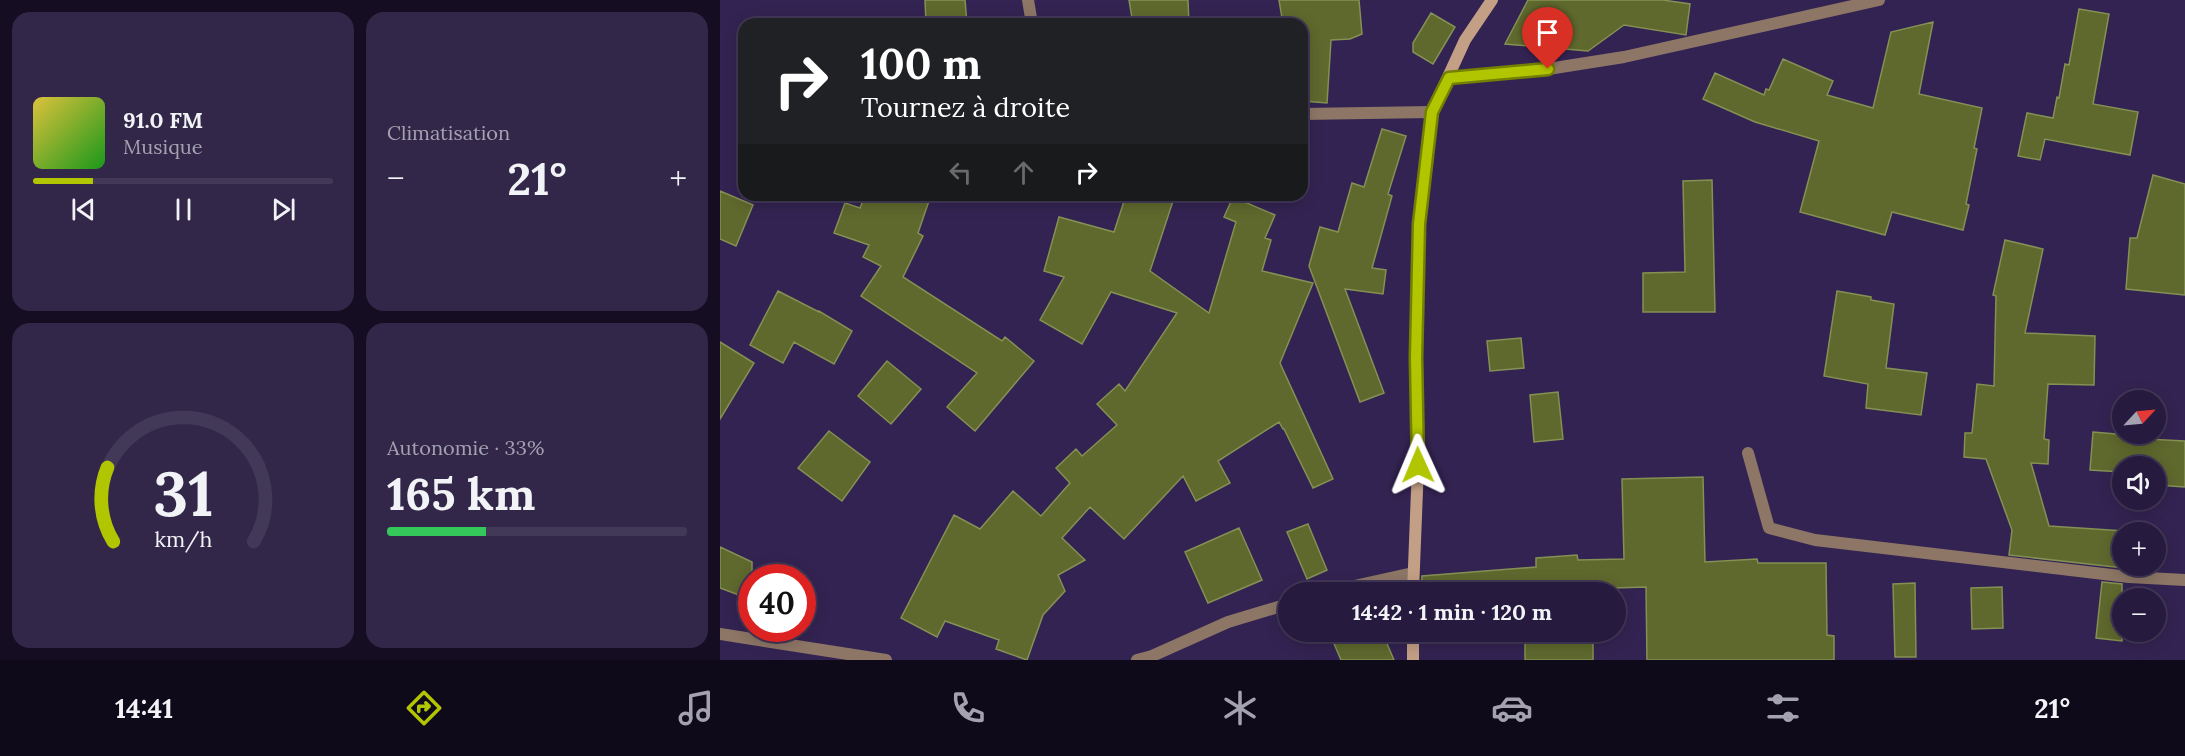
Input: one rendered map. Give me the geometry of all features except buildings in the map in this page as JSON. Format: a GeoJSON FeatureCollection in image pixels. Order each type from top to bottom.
{"type":"FeatureCollection","features":[{"type":"Feature","properties":{"kind":"street"},"geometry":{"type":"LineString","coordinates":[[1028,0],[1031,18]]}},
{"type":"Feature","properties":{"kind":"street"},"geometry":{"type":"LineString","coordinates":[[1413,582],[1418,465],[1416,357],[1419,224],[1432,112],[1466,40],[1492,0]]}},
{"type":"Feature","properties":{"kind":"street"},"geometry":{"type":"LineString","coordinates":[[1449,78],[1548,69],[1624,57],[1879,0]]}},
{"type":"Feature","properties":{"kind":"street"},"geometry":{"type":"LineString","coordinates":[[1308,114],[1432,112]]}},
{"type":"Feature","properties":{"kind":"street"},"geometry":{"type":"LineString","coordinates":[[1748,453],[1769,528],[1815,540],[2129,577],[2185,580]]}},
{"type":"Feature","properties":{"kind":"street"},"geometry":{"type":"LineString","coordinates":[[1372,582],[1413,573]]}},
{"type":"Feature","properties":{"kind":"street"},"geometry":{"type":"LineString","coordinates":[[1137,660],[1152,656],[1228,622],[1278,607]]}},
{"type":"Feature","properties":{"kind":"street"},"geometry":{"type":"LineString","coordinates":[[720,634],[886,660]]}},
{"type":"Feature","properties":{"kind":"street"},"geometry":{"type":"LineString","coordinates":[[1413,642],[1413,660]]}},
{"type":"Feature","properties":{"kind":"route"},"geometry":{"type":"LineString","coordinates":[[1418,465],[1416,357],[1419,224],[1432,112],[1449,78],[1548,69]]}}]}
